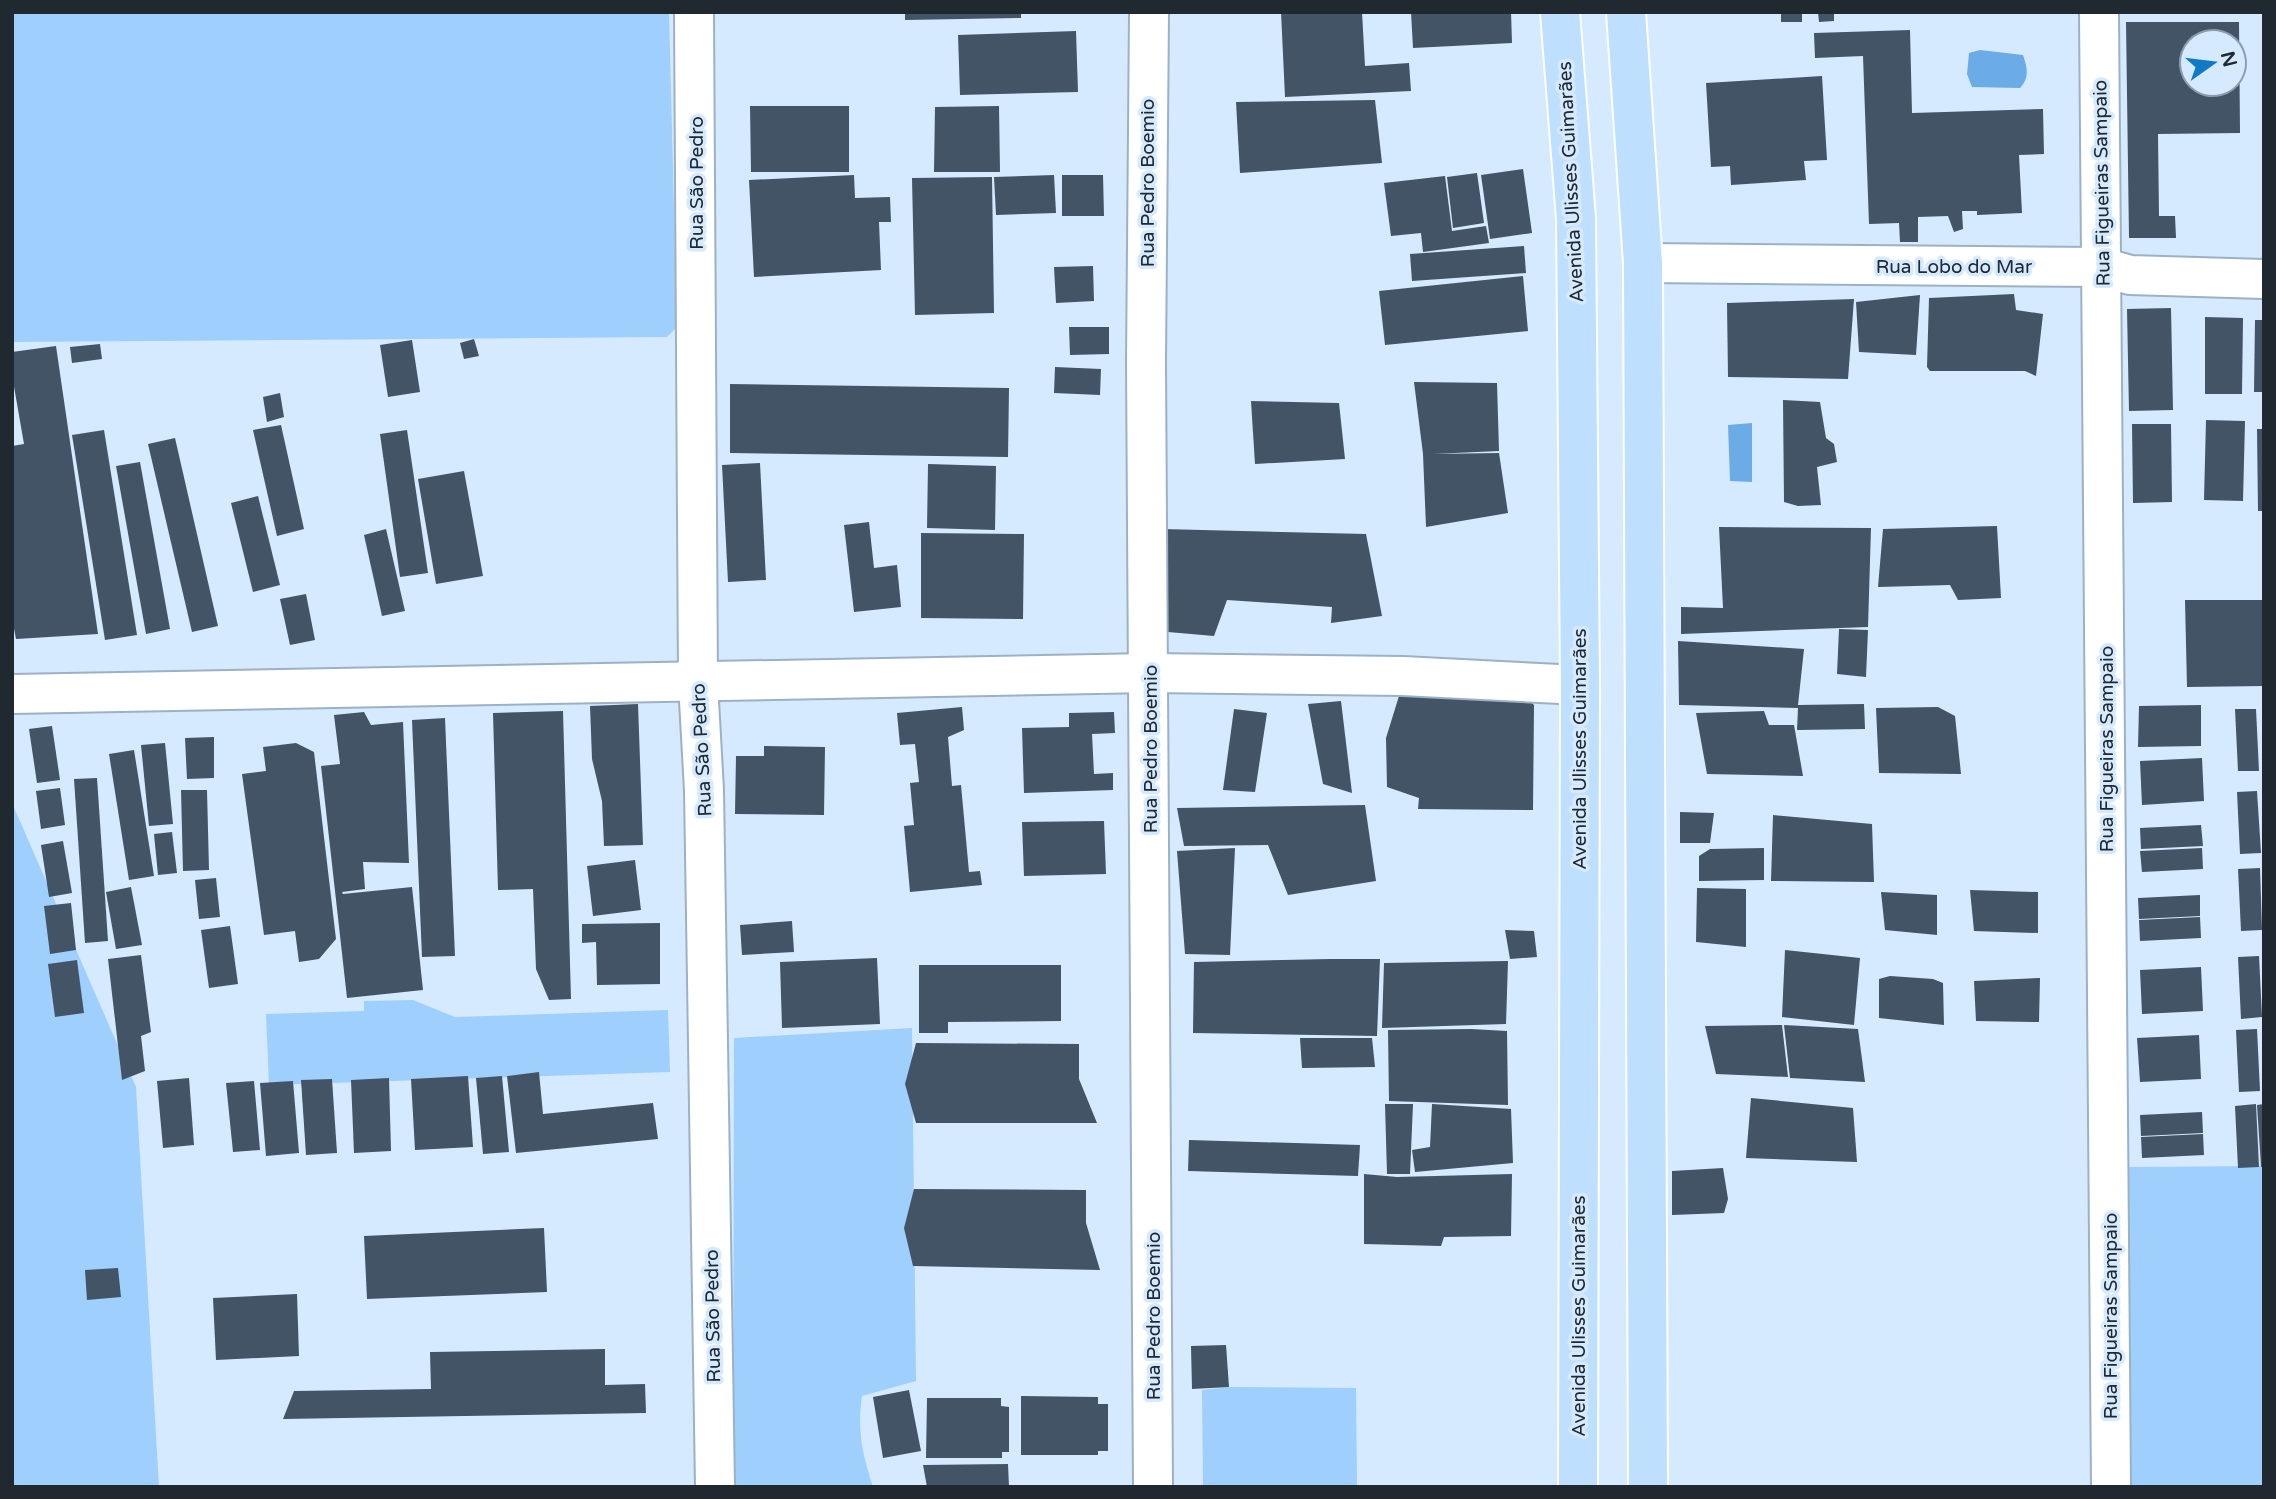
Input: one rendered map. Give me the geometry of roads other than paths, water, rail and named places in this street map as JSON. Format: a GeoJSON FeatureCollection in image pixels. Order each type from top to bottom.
{"type":"FeatureCollection","features":[{"type":"Feature","properties":{"kind":"main road","name":"Avenida Ulisses Guimarães"},"geometry":{"type":"LineString","coordinates":[[1560,12],[1576,219],[1580,685],[1578,1487]]}},
{"type":"Feature","properties":{"kind":"main road"},"geometry":{"type":"LineString","coordinates":[[1626,12],[1643,263],[1648,1487]]}},
{"type":"Feature","properties":{"kind":"street","name":"Rua São Pedro"},"geometry":{"type":"LineString","coordinates":[[694,12],[698,683],[704,790],[715,1487]]}},
{"type":"Feature","properties":{"kind":"street","name":"Rua Pedro Boemio"},"geometry":{"type":"LineString","coordinates":[[1149,12],[1146,362],[1153,1487]]}},
{"type":"Feature","properties":{"kind":"street","name":"Rua Figueiras Sampaio"},"geometry":{"type":"LineString","coordinates":[[2099,12],[2111,1487]]}},
{"type":"Feature","properties":{"kind":"street","name":"Rua Lobo do Mar"},"geometry":{"type":"LineString","coordinates":[[1643,263],[2102,267],[2130,275],[2264,279]]}},
{"type":"Feature","properties":{"kind":"street"},"geometry":{"type":"LineString","coordinates":[[12,694],[1150,673],[1402,676],[1580,685]]}}]}
